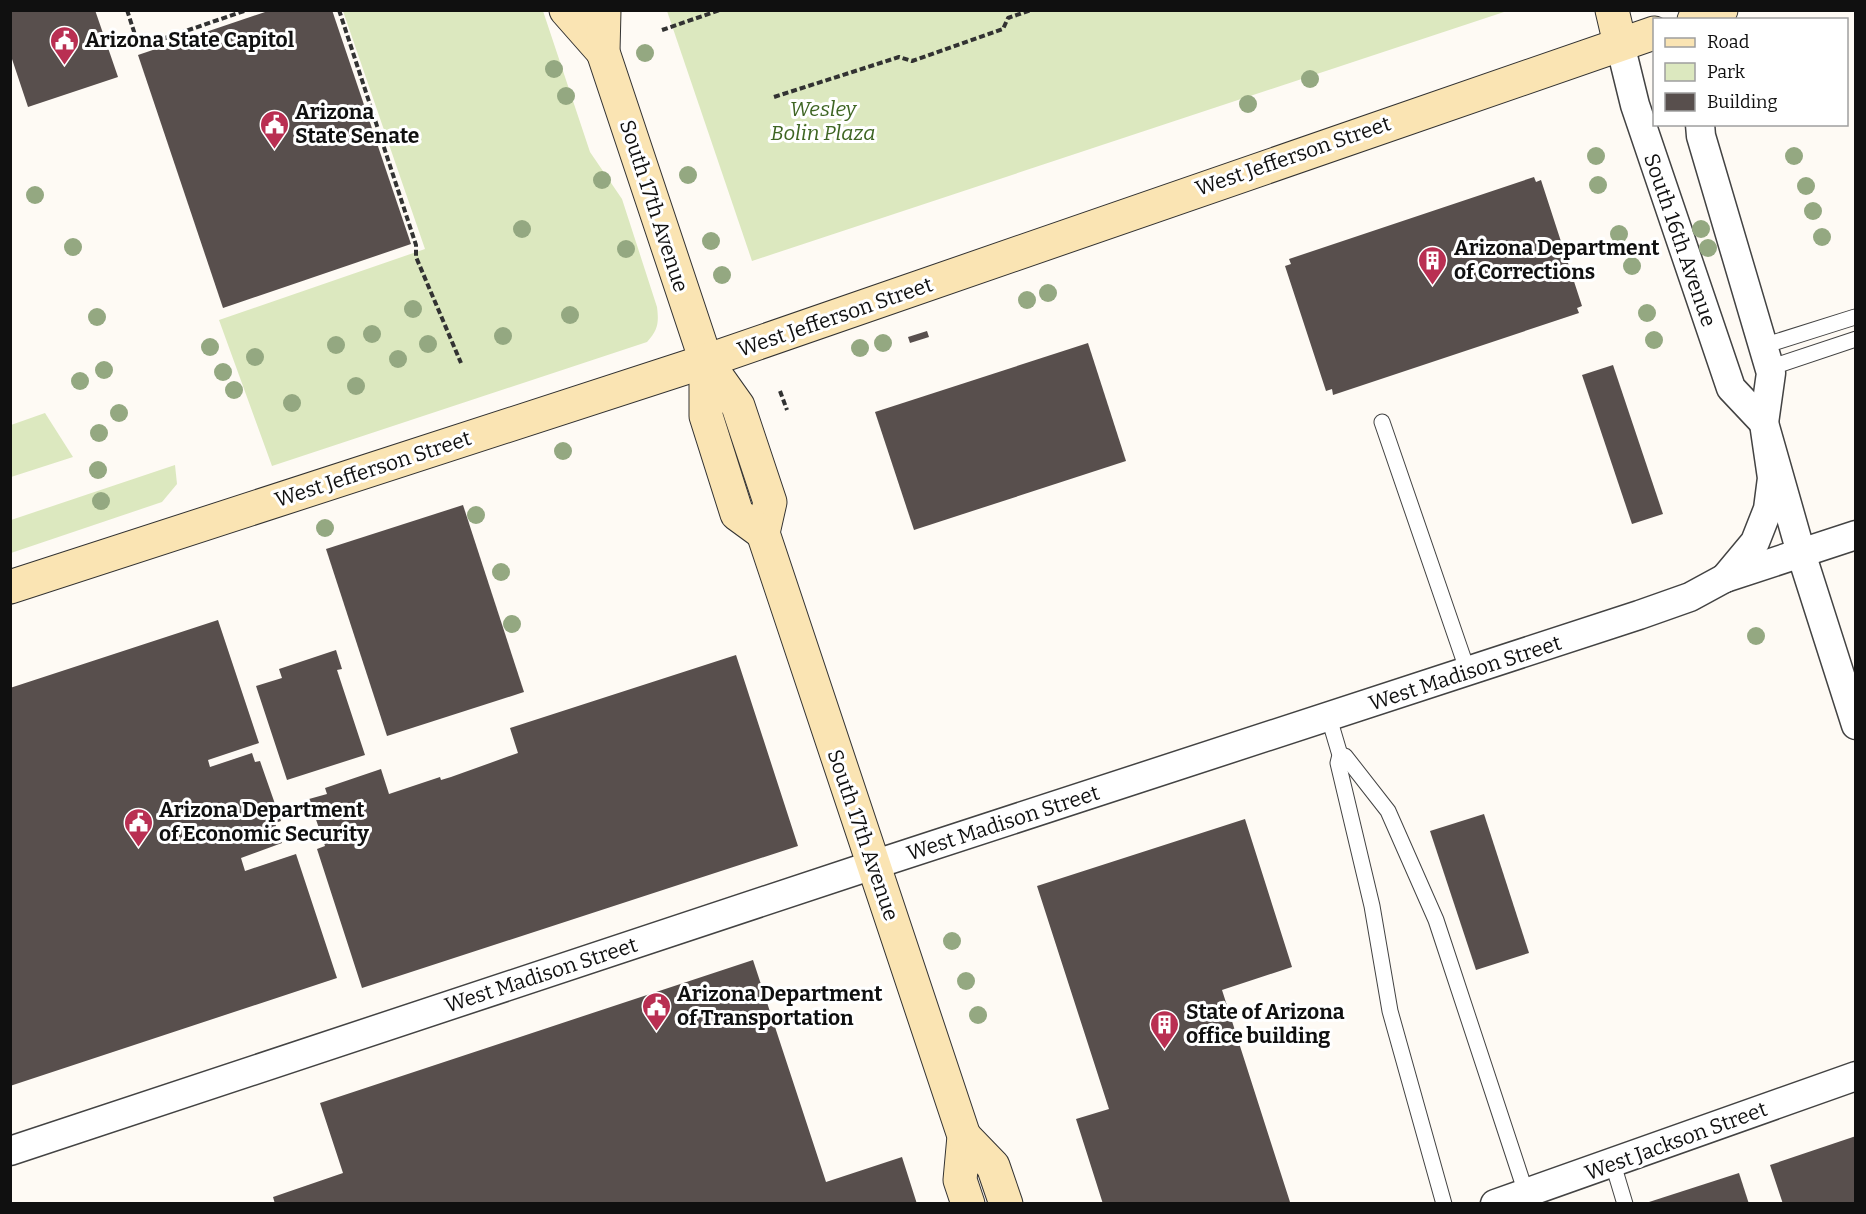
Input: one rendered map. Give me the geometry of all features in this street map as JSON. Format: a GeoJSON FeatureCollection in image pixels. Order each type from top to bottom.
{"type":"FeatureCollection","features":[{"type":"Feature","properties":{"kind":"main road","name":"South 17th Avenue"},"geometry":{"type":"LineString","coordinates":[[566,10],[603,52]]}},
{"type":"Feature","properties":{"kind":"main road","name":"South 17th Avenue"},"geometry":{"type":"LineString","coordinates":[[604,10],[603,52],[706,361],[706,416],[737,514],[763,533],[964,1136],[960,1180],[968,1203]]}},
{"type":"Feature","properties":{"kind":"main road"},"geometry":{"type":"LineString","coordinates":[[1612,10],[1620,44]]}},
{"type":"Feature","properties":{"kind":"main road"},"geometry":{"type":"LineString","coordinates":[[1699,18],[1721,10]]}},
{"type":"Feature","properties":{"kind":"main road","name":"West Jefferson Street"},"geometry":{"type":"LineString","coordinates":[[10,587],[706,361],[1653,33]]}},
{"type":"Feature","properties":{"kind":"main road","name":"South 17th Avenue"},"geometry":{"type":"LineString","coordinates":[[964,1136],[993,1166],[1006,1203]]}},
{"type":"Feature","properties":{"kind":"street","name":"South 16th Avenue"},"geometry":{"type":"LineString","coordinates":[[1620,44],[1635,105],[1731,388],[1764,423],[1801,553],[1856,725]]}},
{"type":"Feature","properties":{"kind":"street","name":"South 16th Avenue"},"geometry":{"type":"LineString","coordinates":[[1701,126],[1771,373],[1764,423],[1772,478],[1768,509],[1755,542],[1725,578]]}},
{"type":"Feature","properties":{"kind":"street","name":"West Madison Street"},"geometry":{"type":"LineString","coordinates":[[10,1151],[873,865],[1639,615],[1689,597],[1725,578],[1856,535]]}},
{"type":"Feature","properties":{"kind":"street","name":"West Jackson Street"},"geometry":{"type":"LineString","coordinates":[[1495,1203],[1613,1164],[1856,1076]]}},
{"type":"Feature","properties":{"kind":"lane"},"geometry":{"type":"LineString","coordinates":[[1766,357],[1855,317]]}},
{"type":"Feature","properties":{"kind":"lane"},"geometry":{"type":"LineString","coordinates":[[1766,357],[1856,339]]}},
{"type":"Feature","properties":{"kind":"lane"},"geometry":{"type":"LineString","coordinates":[[1382,423],[1468,672]]}},
{"type":"Feature","properties":{"kind":"lane"},"geometry":{"type":"LineString","coordinates":[[1329,718],[1340,755],[1338,763],[1371,906],[1390,1011],[1444,1203]]}},
{"type":"Feature","properties":{"kind":"lane"},"geometry":{"type":"LineString","coordinates":[[1340,755],[1345,756],[1388,811],[1432,910],[1526,1193]]}},
{"type":"Feature","properties":{"kind":"lane"},"geometry":{"type":"LineString","coordinates":[[1613,1164],[1625,1203]]}},
{"type":"Feature","properties":{"kind":"path"},"geometry":{"type":"LineString","coordinates":[[127,10],[139,47],[247,10]]}},
{"type":"Feature","properties":{"kind":"path"},"geometry":{"type":"LineString","coordinates":[[228,10],[230,16]]}},
{"type":"Feature","properties":{"kind":"path"},"geometry":{"type":"LineString","coordinates":[[339,10],[416,245],[416,257],[461,363]]}},
{"type":"Feature","properties":{"kind":"path"},"geometry":{"type":"LineString","coordinates":[[662,30],[720,10]]}},
{"type":"Feature","properties":{"kind":"path"},"geometry":{"type":"LineString","coordinates":[[774,97],[899,57],[912,61],[1003,29],[1008,18],[1031,10]]}},
{"type":"Feature","properties":{"kind":"path"},"geometry":{"type":"LineString","coordinates":[[780,391],[788,410]]}},
{"type":"Feature","properties":{"kind":"green space","name":"Wesley Bolin Plaza"},"geometry":{"type":"Polygon","coordinates":[[[667,10],[1507,11],[752,261],[667,10]]]}},
{"type":"Feature","properties":{"kind":"green space"},"geometry":{"type":"Polygon","coordinates":[[[343,11],[543,11],[590,152],[622,199],[657,307],[658,322],[656,330],[647,342],[272,466],[219,320],[425,249],[343,11]]]}},
{"type":"Feature","properties":{"kind":"green space"},"geometry":{"type":"Polygon","coordinates":[[[45,413],[73,457],[11,477],[11,425],[45,413]]]}},
{"type":"Feature","properties":{"kind":"green space"},"geometry":{"type":"Polygon","coordinates":[[[175,465],[177,484],[162,502],[11,553],[11,520],[175,465]]]}},
{"type":"Feature","properties":{"kind":"building","name":"Arizona State Capitol"},"geometry":{"type":"Polygon","coordinates":[[[10,10],[95,10],[118,77],[28,107],[10,53],[10,10]]]}},
{"type":"Feature","properties":{"kind":"building","name":"Arizona State Senate"},"geometry":{"type":"Polygon","coordinates":[[[271,10],[332,10],[411,244],[223,308],[138,55],[271,10]]]}},
{"type":"Feature","properties":{"kind":"building","name":"Arizona Department of Corrections"},"geometry":{"type":"Polygon","coordinates":[[[1534,177],[1536,182],[1541,180],[1582,306],[1577,308],[1579,313],[1333,395],[1332,389],[1326,391],[1285,266],[1291,264],[1289,259],[1534,177]]]}},
{"type":"Feature","properties":{"kind":"building"},"geometry":{"type":"Polygon","coordinates":[[[927,331],[929,337],[910,343],[908,337],[927,331]]]}},
{"type":"Feature","properties":{"kind":"building"},"geometry":{"type":"Polygon","coordinates":[[[1088,343],[1126,461],[914,530],[875,412],[1088,343]]]}},
{"type":"Feature","properties":{"kind":"building"},"geometry":{"type":"Polygon","coordinates":[[[1613,365],[1663,514],[1632,524],[1582,375],[1613,365]]]}},
{"type":"Feature","properties":{"kind":"building"},"geometry":{"type":"Polygon","coordinates":[[[463,505],[524,692],[387,736],[326,549],[463,505]]]}},
{"type":"Feature","properties":{"kind":"building","name":"Arizona Department of Economic Security"},"geometry":{"type":"Polygon","coordinates":[[[218,620],[259,743],[208,760],[210,767],[252,753],[255,762],[260,761],[281,821],[275,823],[282,843],[241,858],[245,871],[296,854],[337,978],[10,1086],[10,688],[218,620]]]}},
{"type":"Feature","properties":{"kind":"building"},"geometry":{"type":"Polygon","coordinates":[[[336,650],[342,669],[337,670],[365,755],[287,780],[256,686],[282,678],[279,669],[336,650]]]}},
{"type":"Feature","properties":{"kind":"building"},"geometry":{"type":"Polygon","coordinates":[[[736,655],[798,846],[362,988],[317,849],[325,846],[309,799],[327,794],[325,788],[381,769],[389,794],[440,777],[441,780],[451,777],[518,753],[510,728],[736,655]]]}},
{"type":"Feature","properties":{"kind":"building"},"geometry":{"type":"Polygon","coordinates":[[[1484,814],[1529,953],[1476,970],[1430,831],[1484,814]]]}},
{"type":"Feature","properties":{"kind":"building","name":"State of Arizona office building"},"geometry":{"type":"Polygon","coordinates":[[[1245,819],[1292,967],[1222,990],[1290,1202],[1103,1204],[1076,1119],[1109,1109],[1037,886],[1245,819]]]}},
{"type":"Feature","properties":{"kind":"building","name":"Arizona Department of Transportation"},"geometry":{"type":"Polygon","coordinates":[[[753,960],[826,1182],[902,1157],[917,1204],[275,1204],[273,1197],[343,1173],[320,1103],[753,960]]]}},
{"type":"Feature","properties":{"kind":"building"},"geometry":{"type":"Polygon","coordinates":[[[1856,1136],[1856,1204],[1783,1204],[1770,1165],[1856,1136]]]}},
{"type":"Feature","properties":{"kind":"building"},"geometry":{"type":"Polygon","coordinates":[[[1739,1173],[1749,1204],[1650,1204],[1649,1202],[1739,1173]]]}},
{"type":"Feature","properties":{"kind":"place","name":"Arizona State Capitol"},"geometry":{"type":"Point","coordinates":[64,66]}},
{"type":"Feature","properties":{"kind":"place","name":"Arizona State Senate"},"geometry":{"type":"Point","coordinates":[274,150]}},
{"type":"Feature","properties":{"kind":"place","name":"Arizona Department of Corrections"},"geometry":{"type":"Point","coordinates":[1433,286]}},
{"type":"Feature","properties":{"kind":"place","name":"Arizona Department of Economic Security"},"geometry":{"type":"Point","coordinates":[138,848]}},
{"type":"Feature","properties":{"kind":"place","name":"Arizona Department of Transportation"},"geometry":{"type":"Point","coordinates":[656,1032]}},
{"type":"Feature","properties":{"kind":"place","name":"State of Arizona office building"},"geometry":{"type":"Point","coordinates":[1165,1050]}}]}
